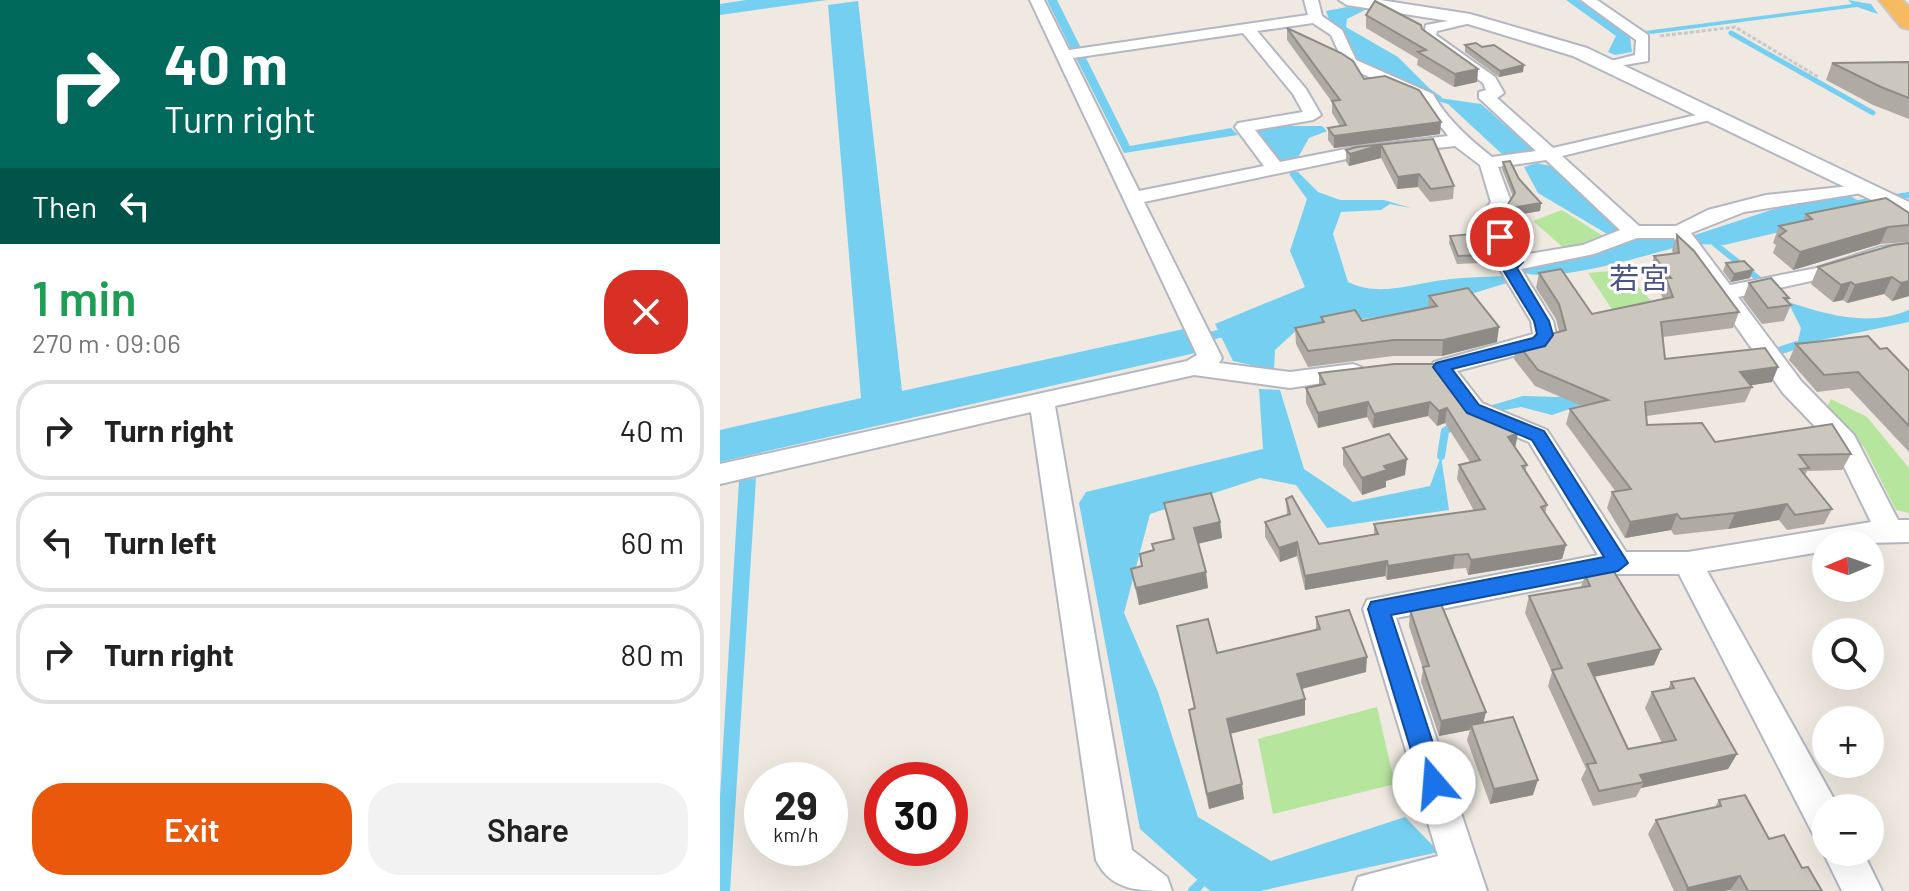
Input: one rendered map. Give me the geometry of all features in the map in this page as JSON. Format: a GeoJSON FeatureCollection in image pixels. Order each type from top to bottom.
{"type":"FeatureCollection","features":[{"type":"Feature","properties":{"kind":"highway"},"geometry":{"type":"LineString","coordinates":[[1890,0],[1909,22]]}},
{"type":"Feature","properties":{"kind":"street"},"geometry":{"type":"LineString","coordinates":[[1037,0],[1134,198],[1199,348]]}},
{"type":"Feature","properties":{"kind":"street"},"geometry":{"type":"LineString","coordinates":[[1311,0],[1316,18],[1337,33],[1350,63],[1427,97],[1430,108],[1449,123],[1459,140],[1488,163],[1501,202],[1490,216],[1542,321],[1545,335],[1539,342],[1430,367],[1481,413],[1538,436],[1618,563]]}},
{"type":"Feature","properties":{"kind":"street"},"geometry":{"type":"LineString","coordinates":[[1347,0],[1470,19],[1540,38],[1612,65],[1908,211]]}},
{"type":"Feature","properties":{"kind":"street"},"geometry":{"type":"LineString","coordinates":[[1588,0],[1643,38],[1643,58],[1612,65]]}},
{"type":"Feature","properties":{"kind":"street"},"geometry":{"type":"LineString","coordinates":[[1066,54],[1316,18]]}},
{"type":"Feature","properties":{"kind":"street"},"geometry":{"type":"LineString","coordinates":[[1470,19],[1431,28],[1428,36],[1489,80],[1496,93],[1485,95],[1624,236]]}},
{"type":"Feature","properties":{"kind":"street"},"geometry":{"type":"LineString","coordinates":[[1247,28],[1300,92],[1313,115],[1244,127],[1286,169]]}},
{"type":"Feature","properties":{"kind":"street"},"geometry":{"type":"LineString","coordinates":[[1488,163],[1546,155],[1712,114]]}},
{"type":"Feature","properties":{"kind":"street"},"geometry":{"type":"LineString","coordinates":[[1134,198],[1286,169],[1356,152],[1459,140]]}},
{"type":"Feature","properties":{"kind":"street"},"geometry":{"type":"LineString","coordinates":[[1687,239],[1693,220],[1757,203],[1861,188]]}},
{"type":"Feature","properties":{"kind":"street"},"geometry":{"type":"LineString","coordinates":[[1515,271],[1624,236],[1687,239]]}},
{"type":"Feature","properties":{"kind":"street"},"geometry":{"type":"LineString","coordinates":[[1372,891],[1465,880],[1378,609],[1618,563],[1688,563],[1899,531],[1845,441],[1792,387],[1687,239]]}},
{"type":"Feature","properties":{"kind":"street"},"geometry":{"type":"LineString","coordinates":[[1724,293],[1822,273],[1881,253],[1909,250]]}},
{"type":"Feature","properties":{"kind":"street"},"geometry":{"type":"LineString","coordinates":[[720,474],[1042,401],[1199,348],[1290,380],[1379,368]]}},
{"type":"Feature","properties":{"kind":"street"},"geometry":{"type":"LineString","coordinates":[[1042,401],[1115,860],[1153,891]]}},
{"type":"Feature","properties":{"kind":"street"},"geometry":{"type":"LineString","coordinates":[[1688,563],[1812,795]]}},
{"type":"Feature","properties":{"kind":"street"},"geometry":{"type":"LineString","coordinates":[[1850,866],[1863,891]]}},
{"type":"Feature","properties":{"kind":"path"},"geometry":{"type":"LineString","coordinates":[[1643,38],[1735,27],[1818,77]]}},
{"type":"Feature","properties":{"kind":"green space"},"geometry":{"type":"Polygon","coordinates":[[[1562,210],[1603,236],[1566,250],[1533,221],[1562,210]]]}},
{"type":"Feature","properties":{"kind":"green space"},"geometry":{"type":"Polygon","coordinates":[[[1623,270],[1654,304],[1613,311],[1588,273],[1623,270]]]}},
{"type":"Feature","properties":{"kind":"green space"},"geometry":{"type":"Polygon","coordinates":[[[1831,399],[1867,417],[1909,468],[1909,513],[1896,510],[1864,447],[1825,411],[1831,399]]]}},
{"type":"Feature","properties":{"kind":"green space"},"geometry":{"type":"Polygon","coordinates":[[[1377,707],[1395,784],[1273,814],[1258,739],[1377,707]]]}},
{"type":"Feature","properties":{"kind":"water"},"geometry":{"type":"Polygon","coordinates":[[[746,0],[827,0],[720,15],[720,4],[746,0]]]}},
{"type":"Feature","properties":{"kind":"water"},"geometry":{"type":"Polygon","coordinates":[[[1047,0],[1057,0],[1130,146],[1231,128],[1238,135],[1124,153],[1075,56],[1078,55],[1076,49],[1071,49],[1047,0]]]}},
{"type":"Feature","properties":{"kind":"water"},"geometry":{"type":"Polygon","coordinates":[[[1566,0],[1578,0],[1630,37],[1632,52],[1615,55],[1608,52],[1616,36],[1566,0]]]}},
{"type":"Feature","properties":{"kind":"water"},"geometry":{"type":"Polygon","coordinates":[[[1848,0],[1871,4],[1878,14],[1857,7],[1651,34],[1645,31],[1852,4],[1848,0]]]}},
{"type":"Feature","properties":{"kind":"water"},"geometry":{"type":"Polygon","coordinates":[[[858,1],[902,391],[1184,329],[1195,353],[720,462],[720,430],[861,398],[828,5],[858,1]]]}},
{"type":"Feature","properties":{"kind":"water"},"geometry":{"type":"Polygon","coordinates":[[[1347,7],[1367,9],[1347,19],[1346,27],[1398,57],[1432,91],[1426,93],[1354,60],[1341,30],[1330,22],[1326,11],[1347,7]]]}},
{"type":"Feature","properties":{"kind":"water"},"geometry":{"type":"Polygon","coordinates":[[[1439,98],[1481,104],[1534,150],[1503,155],[1448,104],[1434,100],[1439,98]]]}},
{"type":"Feature","properties":{"kind":"water"},"geometry":{"type":"Polygon","coordinates":[[[1281,126],[1322,126],[1327,131],[1309,138],[1295,163],[1278,164],[1254,132],[1281,126]]]}},
{"type":"Feature","properties":{"kind":"water"},"geometry":{"type":"Polygon","coordinates":[[[1537,163],[1550,166],[1619,227],[1621,235],[1614,238],[1538,193],[1524,167],[1537,163]]]}},
{"type":"Feature","properties":{"kind":"water"},"geometry":{"type":"Polygon","coordinates":[[[1298,172],[1318,192],[1340,200],[1384,200],[1411,208],[1390,204],[1381,210],[1341,212],[1333,234],[1348,282],[1380,289],[1471,277],[1507,276],[1510,282],[1412,312],[1299,328],[1275,350],[1274,370],[1233,361],[1215,324],[1305,287],[1290,251],[1307,199],[1289,174],[1298,172]]]}},
{"type":"Feature","properties":{"kind":"water"},"geometry":{"type":"Polygon","coordinates":[[[1848,195],[1876,210],[1724,245],[1697,244],[1692,236],[1774,209],[1848,195]]]}},
{"type":"Feature","properties":{"kind":"water"},"geometry":{"type":"Polygon","coordinates":[[[1633,238],[1676,238],[1684,245],[1578,271],[1536,275],[1521,272],[1532,265],[1633,238]]]}},
{"type":"Feature","properties":{"kind":"water"},"geometry":{"type":"Polygon","coordinates":[[[1788,302],[1848,317],[1879,318],[1909,310],[1909,322],[1797,345],[1801,328],[1788,302]]]}},
{"type":"Feature","properties":{"kind":"water"},"geometry":{"type":"Polygon","coordinates":[[[1639,376],[1640,385],[1552,415],[1521,407],[1499,411],[1489,406],[1523,396],[1558,397],[1639,376]]]}},
{"type":"Feature","properties":{"kind":"water"},"geometry":{"type":"Polygon","coordinates":[[[1259,389],[1280,390],[1304,469],[1353,502],[1430,486],[1441,456],[1449,510],[1327,528],[1296,485],[1260,478],[1150,514],[1124,613],[1158,692],[1198,817],[1271,861],[1405,817],[1439,852],[1260,891],[1210,891],[1140,829],[1079,503],[1086,492],[1263,449],[1259,389]]]}},
{"type":"Feature","properties":{"kind":"water"},"geometry":{"type":"Polygon","coordinates":[[[756,478],[730,891],[720,891],[720,797],[739,481],[756,478]]]}},
{"type":"Feature","properties":{"kind":"building"},"geometry":{"type":"Polygon","coordinates":[[[1375,1],[1421,25],[1422,29],[1478,69],[1455,74],[1418,52],[1426,50],[1366,15],[1375,1]]]}},
{"type":"Feature","properties":{"kind":"building"},"geometry":{"type":"Polygon","coordinates":[[[1287,28],[1341,53],[1353,61],[1364,79],[1385,76],[1419,90],[1441,122],[1334,136],[1328,128],[1346,125],[1332,101],[1340,100],[1287,28]]]}},
{"type":"Feature","properties":{"kind":"building"},"geometry":{"type":"Polygon","coordinates":[[[1476,43],[1482,47],[1494,45],[1524,65],[1500,71],[1465,45],[1476,43]]]}},
{"type":"Feature","properties":{"kind":"building"},"geometry":{"type":"Polygon","coordinates":[[[1909,62],[1909,98],[1832,63],[1909,62]]]}},
{"type":"Feature","properties":{"kind":"building"},"geometry":{"type":"Polygon","coordinates":[[[1433,139],[1454,186],[1431,189],[1419,174],[1398,177],[1381,145],[1350,154],[1346,150],[1357,147],[1433,139]]]}},
{"type":"Feature","properties":{"kind":"building"},"geometry":{"type":"Polygon","coordinates":[[[1510,161],[1519,179],[1541,203],[1505,209],[1515,193],[1503,162],[1510,161]]]}},
{"type":"Feature","properties":{"kind":"building"},"geometry":{"type":"Polygon","coordinates":[[[1886,198],[1909,213],[1909,225],[1888,227],[1800,252],[1779,236],[1786,231],[1779,226],[1812,219],[1806,214],[1886,198]]]}},
{"type":"Feature","properties":{"kind":"building"},"geometry":{"type":"Polygon","coordinates":[[[1472,234],[1481,255],[1458,256],[1450,236],[1472,234]]]}},
{"type":"Feature","properties":{"kind":"building"},"geometry":{"type":"Polygon","coordinates":[[[1677,235],[1694,251],[1739,312],[1661,322],[1665,359],[1765,348],[1778,367],[1740,372],[1752,387],[1645,402],[1647,425],[1702,423],[1715,442],[1832,424],[1851,454],[1799,455],[1809,468],[1800,469],[1832,509],[1795,515],[1787,504],[1735,513],[1681,519],[1677,514],[1630,522],[1612,492],[1631,489],[1570,409],[1608,400],[1538,370],[1517,343],[1566,330],[1559,304],[1539,273],[1561,269],[1592,314],[1673,297],[1666,278],[1671,278],[1654,256],[1679,253],[1677,235]]]}},
{"type":"Feature","properties":{"kind":"building"},"geometry":{"type":"Polygon","coordinates":[[[1909,243],[1909,281],[1901,283],[1892,277],[1841,285],[1818,267],[1893,245],[1909,243]]]}},
{"type":"Feature","properties":{"kind":"building"},"geometry":{"type":"Polygon","coordinates":[[[1744,261],[1753,270],[1734,274],[1726,263],[1744,261]]]}},
{"type":"Feature","properties":{"kind":"building"},"geometry":{"type":"Polygon","coordinates":[[[1771,278],[1789,298],[1784,298],[1791,305],[1768,308],[1749,283],[1771,278]]]}},
{"type":"Feature","properties":{"kind":"building"},"geometry":{"type":"Polygon","coordinates":[[[1468,288],[1499,327],[1443,340],[1394,340],[1308,351],[1295,328],[1324,322],[1321,317],[1355,310],[1362,321],[1437,306],[1429,296],[1468,288]]]}},
{"type":"Feature","properties":{"kind":"building"},"geometry":{"type":"Polygon","coordinates":[[[1868,336],[1880,349],[1887,348],[1909,371],[1909,426],[1858,372],[1824,375],[1796,344],[1868,336]]]}},
{"type":"Feature","properties":{"kind":"building"},"geometry":{"type":"Polygon","coordinates":[[[1394,364],[1435,364],[1464,402],[1506,420],[1518,433],[1508,437],[1527,465],[1522,466],[1547,505],[1541,507],[1566,545],[1471,560],[1468,554],[1388,566],[1387,561],[1305,576],[1297,542],[1279,548],[1265,522],[1290,514],[1286,499],[1292,496],[1319,544],[1378,534],[1374,524],[1485,509],[1459,465],[1480,460],[1447,408],[1439,411],[1430,402],[1374,414],[1368,402],[1318,413],[1306,388],[1325,384],[1319,373],[1394,364]]]}},
{"type":"Feature","properties":{"kind":"building"},"geometry":{"type":"Polygon","coordinates":[[[1389,434],[1407,459],[1384,466],[1387,470],[1362,478],[1343,448],[1389,434]]]}},
{"type":"Feature","properties":{"kind":"building"},"geometry":{"type":"Polygon","coordinates":[[[1211,493],[1220,522],[1194,528],[1206,572],[1136,588],[1131,569],[1142,566],[1140,554],[1154,550],[1152,544],[1174,539],[1164,503],[1211,493]]]}},
{"type":"Feature","properties":{"kind":"building"},"geometry":{"type":"Polygon","coordinates":[[[1613,570],[1661,649],[1588,664],[1628,749],[1676,740],[1652,692],[1674,688],[1671,682],[1694,678],[1737,754],[1640,775],[1644,782],[1599,791],[1587,764],[1596,763],[1552,670],[1562,668],[1529,596],[1590,586],[1585,575],[1613,570]]]}},
{"type":"Feature","properties":{"kind":"building"},"geometry":{"type":"Polygon","coordinates":[[[1441,604],[1486,712],[1441,721],[1423,667],[1429,666],[1410,610],[1441,604]]]}},
{"type":"Feature","properties":{"kind":"building"},"geometry":{"type":"Polygon","coordinates":[[[1349,610],[1367,657],[1297,674],[1305,699],[1227,719],[1242,784],[1207,794],[1189,710],[1195,708],[1177,626],[1208,619],[1217,653],[1320,629],[1316,617],[1349,610]]]}},
{"type":"Feature","properties":{"kind":"building"},"geometry":{"type":"Polygon","coordinates":[[[1513,717],[1538,780],[1494,789],[1471,725],[1513,717]]]}},
{"type":"Feature","properties":{"kind":"building"},"geometry":{"type":"Polygon","coordinates":[[[1745,795],[1769,839],[1784,835],[1802,868],[1808,867],[1822,891],[1748,891],[1740,876],[1688,888],[1656,820],[1721,806],[1719,800],[1745,795]]]}},
{"type":"Feature","properties":{"kind":"waterway"},"geometry":{"type":"LineString","coordinates":[[1731,33],[1873,113]]}},
{"type":"Feature","properties":{"kind":"waterway"},"geometry":{"type":"LineString","coordinates":[[1430,92],[1439,98]]}},
{"type":"Feature","properties":{"kind":"waterway"},"geometry":{"type":"LineString","coordinates":[[1852,204],[1909,195]]}},
{"type":"Feature","properties":{"kind":"waterway"},"geometry":{"type":"LineString","coordinates":[[1715,244],[1765,284]]}},
{"type":"Feature","properties":{"kind":"waterway"},"geometry":{"type":"LineString","coordinates":[[1189,341],[1227,332],[1222,333]]}},
{"type":"Feature","properties":{"kind":"waterway"},"geometry":{"type":"LineString","coordinates":[[1772,353],[1797,345]]}},
{"type":"Feature","properties":{"kind":"waterway"},"geometry":{"type":"LineString","coordinates":[[1441,456],[1445,431],[1456,424]]}},
{"type":"Feature","properties":{"kind":"waterway"},"geometry":{"type":"LineString","coordinates":[[1193,891],[1200,884]]}},
{"type":"Feature","properties":{"kind":"district","name":"若宮"},"geometry":{"type":"Point","coordinates":[1639,277]}},
{"type":"Feature","properties":{"kind":"route"},"geometry":{"type":"LineString","coordinates":[[1434,783],[1378,609],[1618,563],[1538,436],[1473,409],[1442,367],[1539,342],[1545,335],[1542,321],[1510,268],[1516,262],[1500,237]]}}]}
